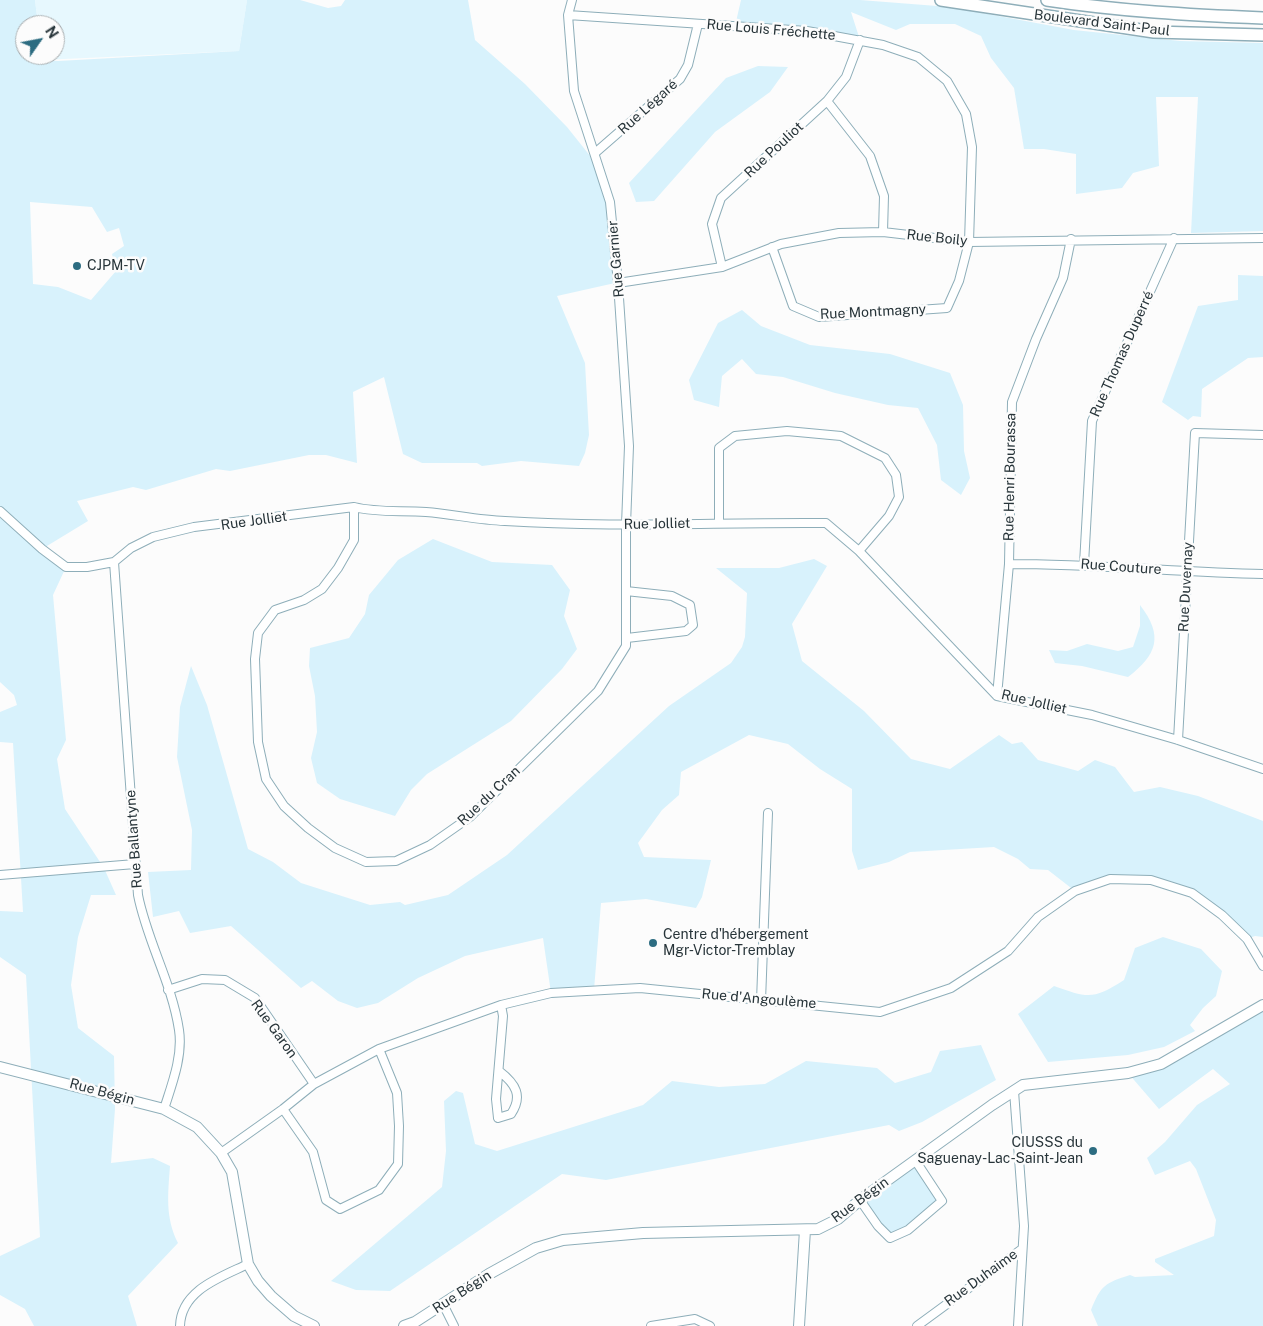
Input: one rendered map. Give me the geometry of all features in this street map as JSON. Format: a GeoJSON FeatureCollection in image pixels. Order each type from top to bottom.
{"type":"FeatureCollection","features":[{"type":"Feature","properties":{"kind":"main road","name":"Boulevard Saint-Paul"},"geometry":{"type":"LineString","coordinates":[[941,0],[1154,32],[1263,35]]}},
{"type":"Feature","properties":{"kind":"main road","name":"Boulevard Saint-Paul"},"geometry":{"type":"LineString","coordinates":[[1047,0],[1107,9],[1178,15],[1263,18]]}},
{"type":"Feature","properties":{"kind":"street","name":"Rue Garnier"},"geometry":{"type":"LineString","coordinates":[[572,0],[568,16],[574,91],[610,202],[618,282],[629,446],[626,525]]}},
{"type":"Feature","properties":{"kind":"street","name":"Rue Louis Fréchette"},"geometry":{"type":"LineString","coordinates":[[568,16],[807,31],[883,45],[918,57],[947,81],[966,114],[972,147],[969,242]]}},
{"type":"Feature","properties":{"kind":"street","name":"Rue Légaré"},"geometry":{"type":"LineString","coordinates":[[595,154],[680,79],[688,65],[698,24]]}},
{"type":"Feature","properties":{"kind":"street","name":"Rue Pouliot"},"geometry":{"type":"LineString","coordinates":[[722,267],[712,224],[721,198],[828,101],[846,76],[860,40]]}},
{"type":"Feature","properties":{"kind":"street"},"geometry":{"type":"LineString","coordinates":[[828,101],[870,156],[884,196],[883,232]]}},
{"type":"Feature","properties":{"kind":"street","name":"Rue Boily"},"geometry":{"type":"LineString","coordinates":[[618,282],[722,267],[772,247],[840,233],[883,232],[969,242],[1071,239],[1263,238]]}},
{"type":"Feature","properties":{"kind":"street","name":"Rue Thomas Duperré"},"geometry":{"type":"LineString","coordinates":[[1084,564],[1092,421],[1174,238]]}},
{"type":"Feature","properties":{"kind":"street","name":"Rue Henri Bourassa"},"geometry":{"type":"LineString","coordinates":[[997,696],[1009,564],[1012,402],[1036,338],[1063,278],[1071,239]]}},
{"type":"Feature","properties":{"kind":"street","name":"Rue Montmagny"},"geometry":{"type":"LineString","coordinates":[[772,247],[793,306],[819,317],[947,308],[958,281],[969,242]]}},
{"type":"Feature","properties":{"kind":"street"},"geometry":{"type":"LineString","coordinates":[[719,522],[719,448],[735,436],[787,431],[841,436],[885,458],[896,475],[899,497],[892,510],[859,551]]}},
{"type":"Feature","properties":{"kind":"street","name":"Rue Duvernay"},"geometry":{"type":"LineString","coordinates":[[1178,740],[1195,433],[1263,435]]}},
{"type":"Feature","properties":{"kind":"street","name":"Rue Jolliet"},"geometry":{"type":"LineString","coordinates":[[0,510],[42,549],[66,567],[87,568],[114,562],[131,548],[153,537],[194,528],[354,507],[368,510],[425,512],[504,521],[626,525],[719,522],[826,522],[859,551],[997,696],[1092,715],[1178,740],[1263,769]]}},
{"type":"Feature","properties":{"kind":"street","name":"Rue du Cran"},"geometry":{"type":"LineString","coordinates":[[354,507],[354,540],[338,568],[322,590],[304,600],[275,610],[258,633],[254,659],[258,742],[266,779],[284,806],[308,828],[335,848],[366,862],[396,861],[430,845],[470,816],[598,691],[626,646],[626,525]]}},
{"type":"Feature","properties":{"kind":"street","name":"Rue Ballantyne"},"geometry":{"type":"LineString","coordinates":[[114,562],[135,864],[143,923],[168,990],[179,1031],[176,1070],[164,1108]]}},
{"type":"Feature","properties":{"kind":"street","name":"Rue Couture"},"geometry":{"type":"LineString","coordinates":[[1009,564],[1084,564],[1187,572],[1263,574]]}},
{"type":"Feature","properties":{"kind":"street"},"geometry":{"type":"LineString","coordinates":[[626,591],[672,596],[690,605],[693,625],[686,631],[627,638]]}},
{"type":"Feature","properties":{"kind":"street"},"geometry":{"type":"LineString","coordinates":[[761,1001],[768,813]]}},
{"type":"Feature","properties":{"kind":"street"},"geometry":{"type":"LineString","coordinates":[[0,875],[135,864]]}},
{"type":"Feature","properties":{"kind":"street","name":"Rue d'Angoulème"},"geometry":{"type":"LineString","coordinates":[[221,1153],[283,1109],[314,1084],[379,1049],[501,1005],[551,993],[640,988],[880,1012],[951,988],[1008,951],[1038,917],[1075,891],[1110,878],[1151,880],[1192,893],[1222,915],[1247,939],[1263,966]]}},
{"type":"Feature","properties":{"kind":"street","name":"Rue Garon"},"geometry":{"type":"LineString","coordinates":[[168,990],[202,979],[225,980],[255,998],[314,1084]]}},
{"type":"Feature","properties":{"kind":"street","name":"Rue Bégin"},"geometry":{"type":"LineString","coordinates":[[404,1326],[415,1322],[489,1274],[536,1248],[563,1240],[643,1233],[818,1229],[838,1219],[860,1200],[915,1160],[1023,1085],[1128,1073],[1162,1064],[1263,1004]]}},
{"type":"Feature","properties":{"kind":"street"},"geometry":{"type":"LineString","coordinates":[[500,1072],[510,1079],[516,1088],[518,1104],[511,1114],[498,1118],[496,1099],[500,1072],[503,1016],[501,1005]]}},
{"type":"Feature","properties":{"kind":"street"},"geometry":{"type":"LineString","coordinates":[[283,1109],[313,1152],[326,1200],[340,1209],[379,1190],[398,1164],[399,1126],[397,1093],[379,1049]]}},
{"type":"Feature","properties":{"kind":"street","name":"Rue Bégin"},"geometry":{"type":"LineString","coordinates":[[0,1067],[164,1108],[197,1127],[221,1153],[232,1172],[248,1264],[258,1281],[271,1296],[294,1316],[314,1326]]}},
{"type":"Feature","properties":{"kind":"street"},"geometry":{"type":"LineString","coordinates":[[1014,1090],[1024,1226],[1018,1326]]}},
{"type":"Feature","properties":{"kind":"street"},"geometry":{"type":"LineString","coordinates":[[860,1200],[878,1226],[890,1238],[908,1230],[942,1201],[915,1160]]}},
{"type":"Feature","properties":{"kind":"street"},"geometry":{"type":"LineString","coordinates":[[804,1254],[818,1229]]}},
{"type":"Feature","properties":{"kind":"street"},"geometry":{"type":"LineString","coordinates":[[799,1326],[805,1230]]}},
{"type":"Feature","properties":{"kind":"street","name":"Rue Duhaime"},"geometry":{"type":"LineString","coordinates":[[917,1326],[1022,1249]]}},
{"type":"Feature","properties":{"kind":"street"},"geometry":{"type":"LineString","coordinates":[[180,1326],[180,1318],[190,1300],[203,1286],[248,1264]]}},
{"type":"Feature","properties":{"kind":"street"},"geometry":{"type":"LineString","coordinates":[[443,1304],[454,1326]]}},
{"type":"Feature","properties":{"kind":"street"},"geometry":{"type":"LineString","coordinates":[[651,1326],[695,1319],[710,1325]]}},
{"type":"Feature","properties":{"kind":"shaded area"},"geometry":{"type":"Polygon","coordinates":[[[0,0],[35,0],[37,15],[15,15],[15,65],[65,65],[65,61],[239,51],[247,0],[300,0],[328,8],[341,6],[345,0],[468,0],[475,40],[525,84],[567,127],[591,157],[606,202],[615,283],[557,296],[585,363],[589,435],[585,453],[579,466],[521,461],[482,466],[477,463],[422,463],[403,454],[384,377],[353,392],[357,463],[326,455],[309,455],[230,471],[216,469],[146,490],[133,487],[77,501],[88,521],[42,549],[66,567],[53,595],[66,740],[57,759],[65,809],[104,868],[116,895],[91,895],[78,937],[71,985],[78,1028],[114,1056],[115,1109],[111,1163],[153,1158],[170,1166],[169,1215],[178,1243],[128,1296],[137,1326],[34,1326],[25,1309],[0,1295],[0,1256],[40,1237],[26,975],[0,957],[0,911],[23,912],[13,743],[0,742],[0,712],[17,705],[14,695],[0,682],[0,0]],[[30,202],[33,284],[58,287],[91,300],[116,271],[112,254],[124,246],[119,228],[107,232],[92,207],[30,202]]]}},
{"type":"Feature","properties":{"kind":"shaded area"},"geometry":{"type":"Polygon","coordinates":[[[35,0],[247,0],[239,51],[65,59],[65,15],[37,15],[35,0]]]}},
{"type":"Feature","properties":{"kind":"shaded area"},"geometry":{"type":"Polygon","coordinates":[[[741,0],[860,0],[950,7],[1074,30],[1180,41],[1263,43],[1263,231],[1191,233],[1198,97],[1156,97],[1159,166],[1133,173],[1122,188],[1076,194],[1076,154],[1044,149],[1024,149],[1014,88],[991,58],[981,36],[955,24],[910,24],[896,30],[851,12],[860,40],[735,26],[741,0]]]}},
{"type":"Feature","properties":{"kind":"shaded area"},"geometry":{"type":"Polygon","coordinates":[[[758,66],[788,67],[770,92],[715,132],[654,201],[636,202],[629,183],[726,78],[758,66]]]}},
{"type":"Feature","properties":{"kind":"shaded area"},"geometry":{"type":"Polygon","coordinates":[[[1238,275],[1263,276],[1263,357],[1248,358],[1202,389],[1201,417],[1193,416],[1188,420],[1162,402],[1198,306],[1238,300],[1238,275]]]}},
{"type":"Feature","properties":{"kind":"shaded area"},"geometry":{"type":"Polygon","coordinates":[[[742,310],[761,326],[810,345],[890,354],[950,373],[963,405],[964,451],[970,478],[961,495],[941,480],[937,445],[918,408],[888,405],[835,393],[783,377],[756,374],[742,359],[722,376],[719,407],[694,400],[689,380],[718,323],[742,310]]]}},
{"type":"Feature","properties":{"kind":"shaded area"},"geometry":{"type":"Polygon","coordinates":[[[433,539],[492,562],[552,565],[570,590],[564,616],[577,649],[562,669],[511,721],[427,774],[411,790],[395,816],[340,799],[317,783],[311,758],[317,732],[315,696],[309,666],[310,648],[349,638],[365,614],[369,595],[398,560],[433,539]]]}},
{"type":"Feature","properties":{"kind":"shaded area"},"geometry":{"type":"Polygon","coordinates":[[[814,559],[827,566],[792,624],[802,661],[864,711],[911,759],[950,769],[999,735],[1012,744],[1022,742],[1038,760],[1078,771],[1095,760],[1115,767],[1134,792],[1160,787],[1198,796],[1263,821],[1263,937],[1255,936],[1247,939],[1192,893],[1151,880],[1110,879],[1075,891],[1048,870],[1030,869],[1018,859],[994,847],[910,852],[889,862],[858,870],[852,851],[852,789],[820,769],[788,744],[749,735],[681,772],[679,795],[662,810],[638,843],[644,857],[711,860],[702,897],[696,908],[646,899],[601,903],[594,990],[551,993],[543,938],[465,956],[418,978],[378,1003],[357,1008],[338,1001],[312,981],[301,988],[231,926],[190,933],[179,911],[153,917],[148,872],[191,870],[192,830],[177,757],[180,707],[191,666],[207,705],[248,849],[273,862],[301,883],[370,905],[400,902],[405,905],[448,895],[507,855],[669,706],[731,663],[742,647],[745,637],[747,593],[716,568],[779,568],[814,559]]]}},
{"type":"Feature","properties":{"kind":"shaded area"},"geometry":{"type":"Polygon","coordinates":[[[1140,605],[1152,626],[1154,644],[1151,653],[1145,661],[1128,677],[1082,666],[1055,663],[1049,650],[1067,651],[1087,644],[1118,651],[1133,647],[1140,626],[1140,605]]]}},
{"type":"Feature","properties":{"kind":"shaded area"},"geometry":{"type":"Polygon","coordinates":[[[1163,937],[1201,949],[1222,971],[1216,996],[1203,1008],[1190,1025],[1195,1031],[1164,1047],[1128,1055],[1048,1062],[1018,1014],[1054,986],[1083,995],[1097,994],[1105,991],[1124,980],[1135,948],[1163,937]]]}},
{"type":"Feature","properties":{"kind":"shaded area"},"geometry":{"type":"Polygon","coordinates":[[[1263,1007],[1263,1326],[1098,1326],[1091,1310],[1098,1295],[1105,1286],[1130,1275],[1135,1277],[1174,1275],[1155,1262],[1155,1259],[1214,1236],[1216,1220],[1196,1169],[1190,1161],[1155,1175],[1147,1158],[1165,1142],[1197,1105],[1230,1084],[1213,1069],[1159,1109],[1128,1073],[1161,1064],[1263,1007]]]}},
{"type":"Feature","properties":{"kind":"shaded area"},"geometry":{"type":"Polygon","coordinates":[[[981,1045],[996,1080],[922,1122],[899,1131],[889,1125],[606,1180],[562,1174],[390,1291],[356,1290],[331,1281],[442,1187],[446,1151],[444,1101],[456,1091],[463,1093],[475,1144],[497,1151],[643,1105],[672,1081],[719,1087],[765,1084],[806,1061],[877,1068],[895,1083],[931,1072],[940,1051],[981,1045]]]}},
{"type":"Feature","properties":{"kind":"shaded area"},"geometry":{"type":"Polygon","coordinates":[[[915,1160],[942,1201],[908,1230],[890,1238],[860,1200],[915,1160]]]}},
{"type":"Feature","properties":{"kind":"place","name":"CJPM-TV"},"geometry":{"type":"Point","coordinates":[77,266]}},
{"type":"Feature","properties":{"kind":"place","name":"Centre d'hébergement Mgr-Victor-Tremblay"},"geometry":{"type":"Point","coordinates":[653,943]}},
{"type":"Feature","properties":{"kind":"place","name":"CIUSSS du Saguenay-Lac-Saint-Jean"},"geometry":{"type":"Point","coordinates":[1093,1151]}}]}
